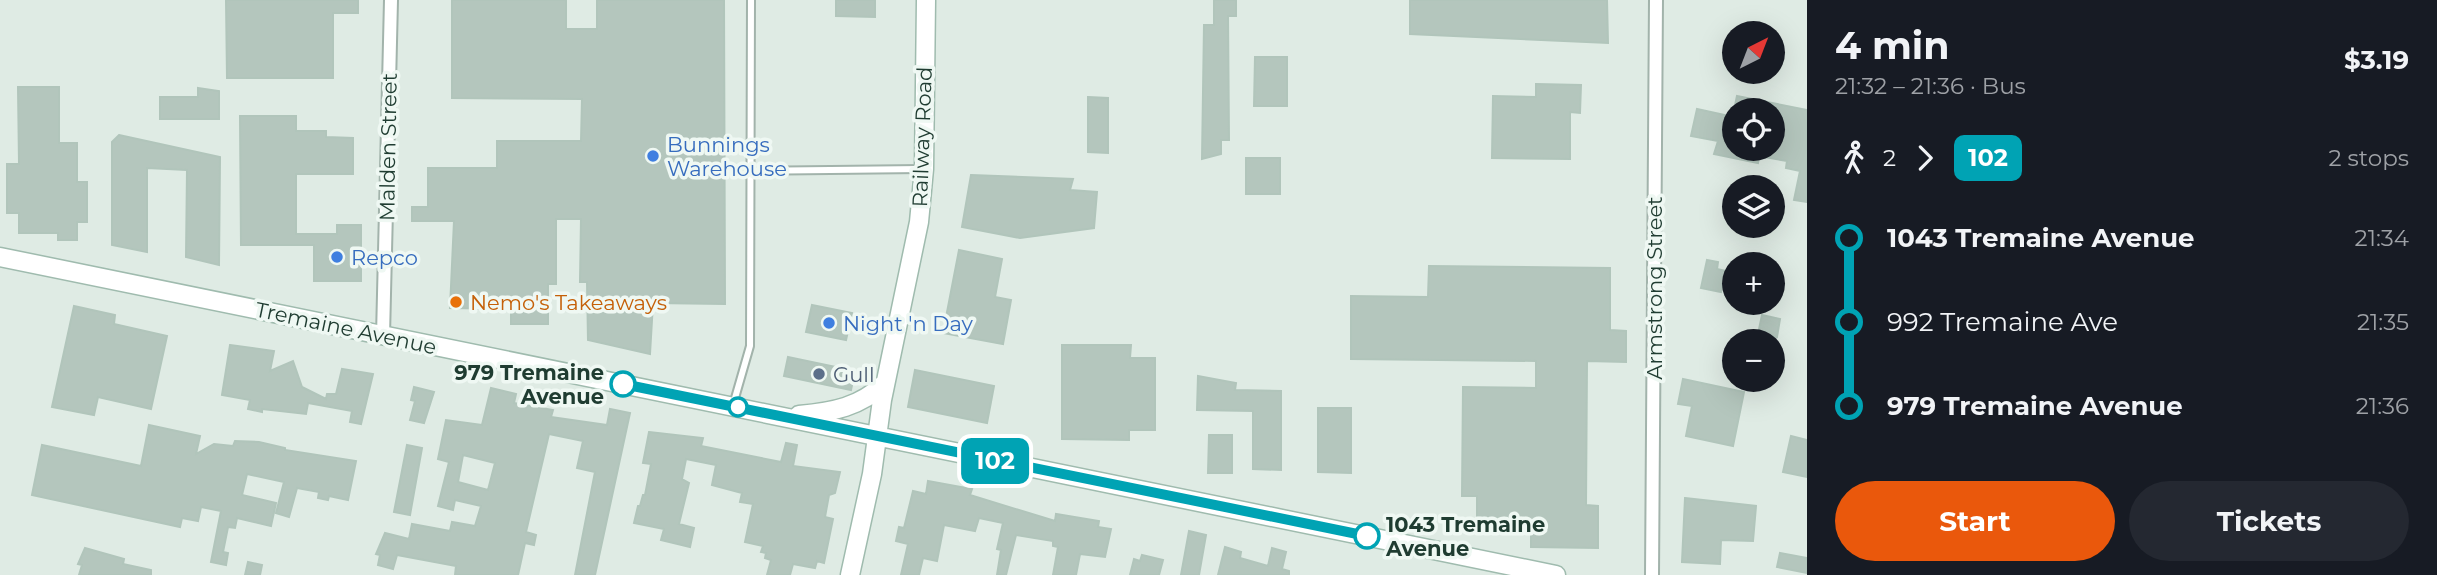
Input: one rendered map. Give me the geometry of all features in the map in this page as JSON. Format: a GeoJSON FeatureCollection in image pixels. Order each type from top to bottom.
{"type":"FeatureCollection","features":[{"type":"Feature","properties":{"kind":"main road","name":"Railway Road"},"geometry":{"type":"LineString","coordinates":[[850,575],[885,383],[919,222],[924,169],[926,0]]}},
{"type":"Feature","properties":{"kind":"main road","name":"Tremaine Avenue"},"geometry":{"type":"LineString","coordinates":[[0,257],[1556,575]]}},
{"type":"Feature","properties":{"kind":"main road"},"geometry":{"type":"LineString","coordinates":[[782,416],[847,408],[872,395],[885,383]]}},
{"type":"Feature","properties":{"kind":"street","name":"Malden Street"},"geometry":{"type":"LineString","coordinates":[[383,335],[391,0]]}},
{"type":"Feature","properties":{"kind":"street","name":"Armstrong Street"},"geometry":{"type":"LineString","coordinates":[[1652,575],[1656,0]]}},
{"type":"Feature","properties":{"kind":"lane"},"geometry":{"type":"LineString","coordinates":[[732,406],[750,346],[751,0]]}},
{"type":"Feature","properties":{"kind":"lane"},"geometry":{"type":"LineString","coordinates":[[750,171],[924,169]]}},
{"type":"Feature","properties":{"kind":"building"},"geometry":{"type":"Polygon","coordinates":[[[226,0],[358,0],[358,13],[333,13],[333,78],[227,78],[226,0]]]}},
{"type":"Feature","properties":{"kind":"building"},"geometry":{"type":"Polygon","coordinates":[[[452,0],[566,0],[566,29],[597,29],[597,0],[724,0],[725,304],[653,303],[650,354],[588,340],[587,282],[580,282],[581,219],[556,219],[556,284],[548,284],[548,324],[511,324],[511,309],[450,308],[454,221],[412,221],[412,207],[428,207],[428,168],[497,168],[497,141],[581,141],[582,99],[452,98],[452,0]]]}},
{"type":"Feature","properties":{"kind":"building"},"geometry":{"type":"Polygon","coordinates":[[[836,0],[875,0],[875,17],[836,16],[836,0]]]}},
{"type":"Feature","properties":{"kind":"building"},"geometry":{"type":"Polygon","coordinates":[[[1214,0],[1236,0],[1236,16],[1228,16],[1229,140],[1221,140],[1221,154],[1202,159],[1204,25],[1214,25],[1214,0]]]}},
{"type":"Feature","properties":{"kind":"building"},"geometry":{"type":"Polygon","coordinates":[[[1410,0],[1607,0],[1608,43],[1410,34],[1410,0]]]}},
{"type":"Feature","properties":{"kind":"building"},"geometry":{"type":"Polygon","coordinates":[[[1255,57],[1287,57],[1287,106],[1254,106],[1255,57]]]}},
{"type":"Feature","properties":{"kind":"building"},"geometry":{"type":"Polygon","coordinates":[[[1536,84],[1581,85],[1580,113],[1570,112],[1570,159],[1492,158],[1493,96],[1536,97],[1536,84]]]}},
{"type":"Feature","properties":{"kind":"building"},"geometry":{"type":"Polygon","coordinates":[[[18,87],[59,87],[59,143],[77,143],[77,182],[87,182],[87,222],[77,222],[77,240],[58,240],[58,233],[19,233],[19,213],[7,213],[7,164],[19,164],[18,87]]]}},
{"type":"Feature","properties":{"kind":"building"},"geometry":{"type":"Polygon","coordinates":[[[198,88],[219,91],[219,119],[160,119],[160,97],[198,97],[198,88]]]}},
{"type":"Feature","properties":{"kind":"building"},"geometry":{"type":"Polygon","coordinates":[[[1088,97],[1108,98],[1108,153],[1088,152],[1088,97]]]}},
{"type":"Feature","properties":{"kind":"building"},"geometry":{"type":"Polygon","coordinates":[[[1785,106],[1807,110],[1807,202],[1794,200],[1800,171],[1786,168],[1785,106]]]}},
{"type":"Feature","properties":{"kind":"building"},"geometry":{"type":"Polygon","coordinates":[[[1697,109],[1722,114],[1722,156],[1714,154],[1718,141],[1691,136],[1697,109]]]}},
{"type":"Feature","properties":{"kind":"building"},"geometry":{"type":"Polygon","coordinates":[[[240,116],[296,116],[296,131],[326,131],[326,137],[353,138],[353,174],[296,174],[296,234],[337,234],[337,225],[361,225],[361,281],[314,281],[314,245],[241,245],[240,116]]]}},
{"type":"Feature","properties":{"kind":"building"},"geometry":{"type":"Polygon","coordinates":[[[119,135],[220,157],[219,265],[186,257],[187,170],[147,168],[147,252],[112,245],[112,142],[119,135]]]}},
{"type":"Feature","properties":{"kind":"building"},"geometry":{"type":"Polygon","coordinates":[[[1246,158],[1280,158],[1280,194],[1246,194],[1246,158]]]}},
{"type":"Feature","properties":{"kind":"building"},"geometry":{"type":"Polygon","coordinates":[[[971,175],[1073,179],[1070,190],[1097,192],[1094,228],[1020,238],[962,227],[971,175]]]}},
{"type":"Feature","properties":{"kind":"building"},"geometry":{"type":"Polygon","coordinates":[[[959,250],[1002,259],[995,297],[1011,300],[1003,344],[943,333],[959,250]]]}},
{"type":"Feature","properties":{"kind":"building"},"geometry":{"type":"Polygon","coordinates":[[[1707,260],[1718,262],[1717,269],[1722,270],[1721,292],[1701,288],[1707,260]]]}},
{"type":"Feature","properties":{"kind":"building"},"geometry":{"type":"Polygon","coordinates":[[[1429,266],[1610,268],[1610,330],[1626,331],[1626,362],[1587,361],[1586,505],[1598,506],[1598,548],[1531,547],[1531,534],[1477,534],[1477,496],[1462,496],[1463,387],[1536,388],[1536,361],[1351,359],[1351,296],[1428,297],[1429,266]]]}},
{"type":"Feature","properties":{"kind":"building","name":"Night 'n Day"},"geometry":{"type":"Polygon","coordinates":[[[812,305],[852,313],[846,340],[806,332],[812,305]]]}},
{"type":"Feature","properties":{"kind":"building"},"geometry":{"type":"Polygon","coordinates":[[[74,306],[115,315],[114,324],[167,336],[151,409],[98,397],[94,415],[52,407],[74,306]]]}},
{"type":"Feature","properties":{"kind":"building"},"geometry":{"type":"Polygon","coordinates":[[[1762,315],[1780,319],[1778,329],[1759,329],[1762,315]]]}},
{"type":"Feature","properties":{"kind":"building"},"geometry":{"type":"Polygon","coordinates":[[[230,345],[274,351],[270,371],[293,361],[302,387],[326,399],[327,394],[336,394],[342,369],[373,374],[361,424],[350,422],[352,411],[308,403],[306,414],[262,409],[262,412],[248,409],[250,400],[222,395],[230,345]]]}},
{"type":"Feature","properties":{"kind":"building"},"geometry":{"type":"Polygon","coordinates":[[[1062,345],[1131,345],[1130,358],[1155,358],[1155,430],[1129,430],[1129,440],[1062,439],[1062,345]]]}},
{"type":"Feature","properties":{"kind":"building","name":"Gull"},"geometry":{"type":"Polygon","coordinates":[[[788,357],[855,371],[851,390],[784,376],[788,357]]]}},
{"type":"Feature","properties":{"kind":"building"},"geometry":{"type":"Polygon","coordinates":[[[915,370],[994,386],[987,423],[908,407],[915,370]]]}},
{"type":"Feature","properties":{"kind":"building"},"geometry":{"type":"Polygon","coordinates":[[[1198,376],[1236,383],[1235,390],[1281,391],[1281,470],[1253,469],[1253,411],[1197,410],[1198,376]]]}},
{"type":"Feature","properties":{"kind":"building"},"geometry":{"type":"Polygon","coordinates":[[[1683,379],[1722,387],[1722,392],[1744,392],[1733,446],[1686,436],[1692,406],[1678,404],[1683,379]]]}},
{"type":"Feature","properties":{"kind":"building"},"geometry":{"type":"Polygon","coordinates":[[[414,387],[434,392],[424,423],[410,420],[415,401],[411,400],[414,387]]]}},
{"type":"Feature","properties":{"kind":"building"},"geometry":{"type":"Polygon","coordinates":[[[491,388],[516,394],[514,403],[553,410],[551,417],[607,425],[610,409],[630,413],[595,575],[575,575],[595,472],[577,468],[583,441],[549,434],[526,532],[536,535],[534,545],[525,543],[518,575],[455,575],[456,566],[397,555],[393,569],[378,565],[380,555],[376,554],[385,533],[409,539],[412,524],[450,531],[452,522],[475,526],[481,506],[455,500],[453,510],[438,506],[449,462],[438,459],[446,420],[482,425],[491,388]],[[463,455],[458,482],[488,490],[495,463],[463,455]]]}},
{"type":"Feature","properties":{"kind":"building"},"geometry":{"type":"Polygon","coordinates":[[[1318,408],[1351,408],[1351,473],[1318,472],[1318,408]]]}},
{"type":"Feature","properties":{"kind":"building"},"geometry":{"type":"Polygon","coordinates":[[[149,425],[200,436],[196,454],[214,444],[233,446],[235,441],[259,442],[285,450],[356,461],[348,500],[329,496],[328,500],[318,498],[319,492],[297,488],[289,517],[276,513],[284,482],[247,474],[242,495],[276,503],[271,526],[237,518],[235,528],[228,527],[223,552],[228,553],[226,565],[211,562],[221,511],[201,507],[198,521],[182,518],[180,527],[32,495],[42,445],[141,466],[149,425]]]}},
{"type":"Feature","properties":{"kind":"building"},"geometry":{"type":"Polygon","coordinates":[[[649,432],[703,438],[701,446],[781,462],[786,443],[797,445],[793,466],[840,472],[835,493],[829,495],[825,517],[833,519],[824,563],[817,561],[815,568],[793,564],[790,575],[767,575],[771,560],[765,558],[766,553],[761,552],[763,546],[745,542],[753,504],[740,502],[742,493],[712,485],[716,465],[686,459],[682,479],[689,483],[679,524],[694,528],[690,547],[661,540],[664,529],[634,523],[638,506],[645,495],[651,464],[643,463],[649,432]]]}},
{"type":"Feature","properties":{"kind":"building"},"geometry":{"type":"Polygon","coordinates":[[[1209,435],[1232,435],[1232,473],[1208,473],[1209,435]]]}},
{"type":"Feature","properties":{"kind":"building"},"geometry":{"type":"Polygon","coordinates":[[[1791,436],[1807,440],[1807,477],[1783,472],[1791,436]]]}},
{"type":"Feature","properties":{"kind":"building"},"geometry":{"type":"Polygon","coordinates":[[[407,445],[422,448],[410,515],[394,512],[407,445]]]}},
{"type":"Feature","properties":{"kind":"building"},"geometry":{"type":"Polygon","coordinates":[[[928,481],[972,489],[970,495],[1055,521],[1056,514],[1099,521],[1098,527],[1111,529],[1105,557],[1080,554],[1076,575],[1053,575],[1058,547],[1053,546],[1053,541],[1016,535],[1006,575],[997,575],[1001,550],[997,549],[1003,523],[979,518],[975,531],[944,525],[937,561],[923,558],[919,575],[901,575],[908,544],[896,541],[899,527],[904,528],[913,491],[926,494],[928,481]]]}},
{"type":"Feature","properties":{"kind":"building"},"geometry":{"type":"Polygon","coordinates":[[[1685,498],[1756,506],[1753,541],[1721,540],[1720,564],[1682,562],[1685,498]]]}},
{"type":"Feature","properties":{"kind":"building"},"geometry":{"type":"Polygon","coordinates":[[[1189,531],[1206,535],[1199,575],[1181,575],[1189,531]]]}},
{"type":"Feature","properties":{"kind":"building"},"geometry":{"type":"Polygon","coordinates":[[[1225,547],[1241,552],[1240,558],[1268,566],[1272,548],[1286,552],[1282,569],[1289,571],[1289,575],[1218,575],[1225,547]]]}},
{"type":"Feature","properties":{"kind":"building"},"geometry":{"type":"Polygon","coordinates":[[[85,548],[124,559],[123,564],[151,570],[151,575],[79,575],[82,565],[78,564],[85,548]]]}},
{"type":"Feature","properties":{"kind":"building"},"geometry":{"type":"Polygon","coordinates":[[[1780,553],[1807,558],[1807,573],[1777,567],[1780,553]]]}},
{"type":"Feature","properties":{"kind":"building"},"geometry":{"type":"Polygon","coordinates":[[[1142,555],[1163,560],[1159,575],[1130,575],[1134,559],[1140,561],[1142,555]]]}},
{"type":"Feature","properties":{"kind":"building"},"geometry":{"type":"Polygon","coordinates":[[[248,562],[262,565],[260,575],[245,575],[248,562]]]}},
{"type":"Feature","properties":{"kind":"bus line","name":"102"},"geometry":{"type":"LineString","coordinates":[[623,384],[906,444],[1367,536]]}},
{"type":"Feature","properties":{"kind":"place","name":"Bunnings Warehouse"},"geometry":{"type":"Point","coordinates":[653,156]}},
{"type":"Feature","properties":{"kind":"place","name":"Repco"},"geometry":{"type":"Point","coordinates":[337,257]}},
{"type":"Feature","properties":{"kind":"place","name":"Nemo's Takeaways"},"geometry":{"type":"Point","coordinates":[456,302]}},
{"type":"Feature","properties":{"kind":"place","name":"Night 'n Day"},"geometry":{"type":"Point","coordinates":[829,323]}},
{"type":"Feature","properties":{"kind":"place","name":"Gull"},"geometry":{"type":"Point","coordinates":[819,374]}},
{"type":"Feature","properties":{"kind":"place","name":"979 Tremaine Avenue"},"geometry":{"type":"Point","coordinates":[623,384]}},
{"type":"Feature","properties":{"kind":"place","name":"1043 Tremaine Avenue"},"geometry":{"type":"Point","coordinates":[1367,536]}}]}
